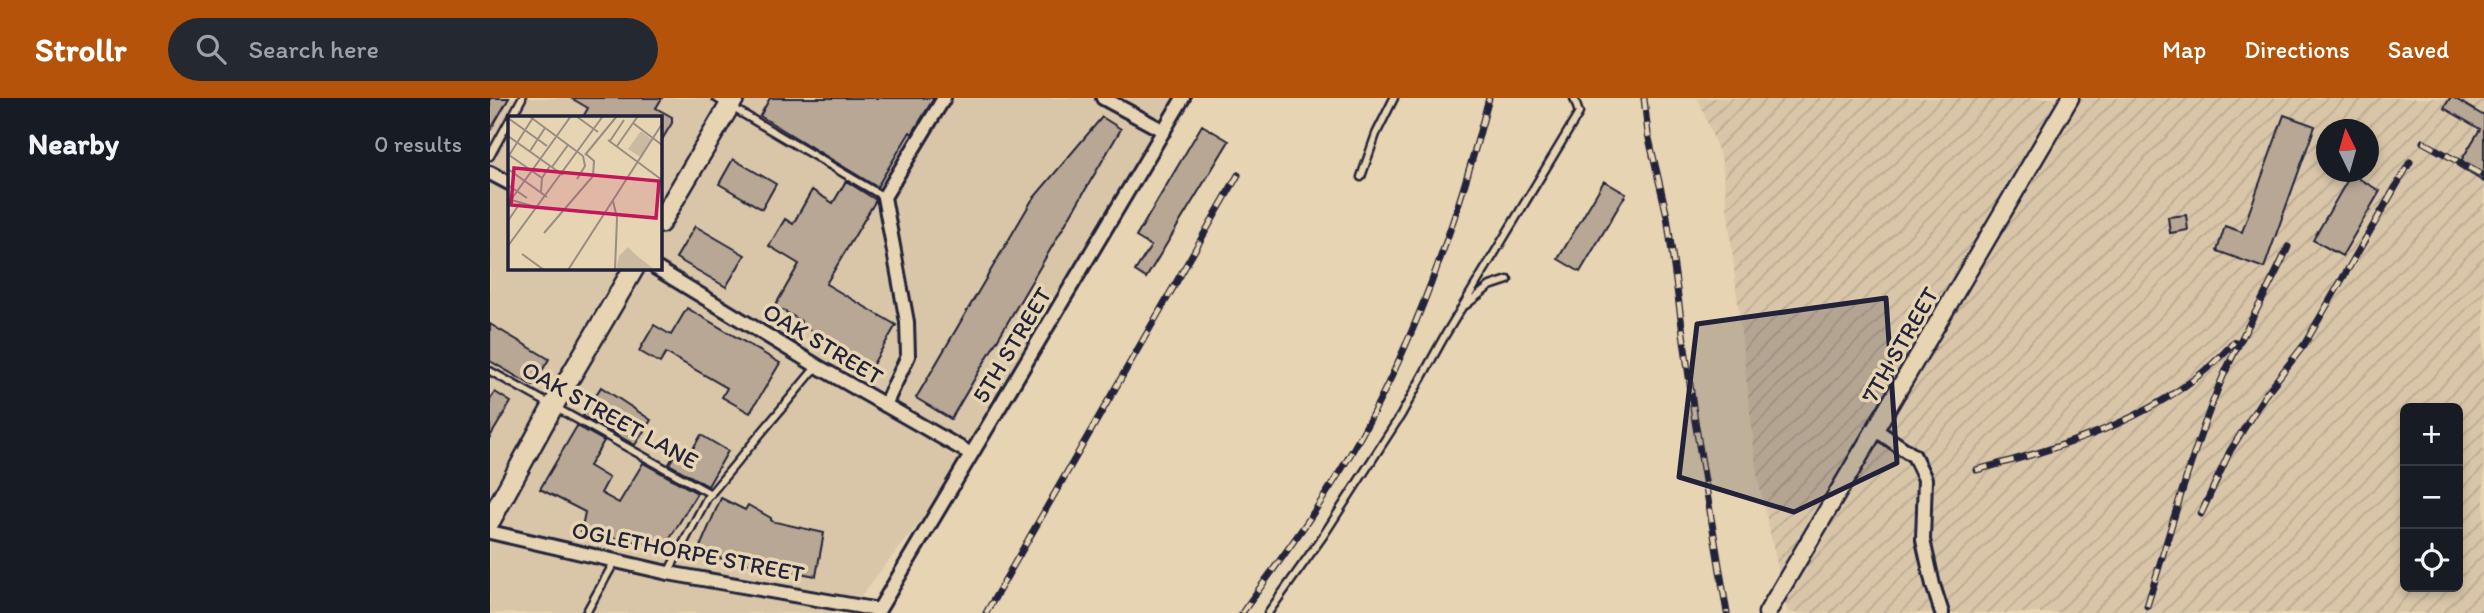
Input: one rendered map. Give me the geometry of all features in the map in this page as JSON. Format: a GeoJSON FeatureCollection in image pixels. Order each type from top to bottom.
{"type":"FeatureCollection","features":[{"type":"Feature","properties":{"kind":"main road"},"geometry":{"type":"LineString","coordinates":[[662,219],[726,101]]}},
{"type":"Feature","properties":{"kind":"main road"},"geometry":{"type":"LineString","coordinates":[[490,521],[553,406],[633,270]]}},
{"type":"Feature","properties":{"kind":"street"},"geometry":{"type":"LineString","coordinates":[[885,405],[908,356],[907,321],[884,197],[944,98]]}},
{"type":"Feature","properties":{"kind":"street"},"geometry":{"type":"LineString","coordinates":[[1103,98],[1164,131]]}},
{"type":"Feature","properties":{"kind":"street","name":"5TH STREET"},"geometry":{"type":"LineString","coordinates":[[878,612],[1183,98]]}},
{"type":"Feature","properties":{"kind":"street","name":"7TH STREET"},"geometry":{"type":"LineString","coordinates":[[1767,613],[2070,98]]}},
{"type":"Feature","properties":{"kind":"street"},"geometry":{"type":"LineString","coordinates":[[490,173],[508,182]]}},
{"type":"Feature","properties":{"kind":"street","name":"OAK STREET"},"geometry":{"type":"LineString","coordinates":[[659,270],[817,366],[971,454]]}},
{"type":"Feature","properties":{"kind":"street"},"geometry":{"type":"LineString","coordinates":[[1876,430],[1914,456],[1925,479],[1923,540],[1942,613]]}},
{"type":"Feature","properties":{"kind":"street","name":"OGLETHORPE STREET"},"geometry":{"type":"LineString","coordinates":[[490,532],[668,572],[878,612]]}},
{"type":"Feature","properties":{"kind":"lane"},"geometry":{"type":"LineString","coordinates":[[512,116],[522,98]]}},
{"type":"Feature","properties":{"kind":"lane"},"geometry":{"type":"LineString","coordinates":[[1361,177],[1376,134],[1394,98]]}},
{"type":"Feature","properties":{"kind":"lane"},"geometry":{"type":"LineString","coordinates":[[1268,613],[1323,536],[1401,415],[1578,113],[1574,98]]}},
{"type":"Feature","properties":{"kind":"lane"},"geometry":{"type":"LineString","coordinates":[[726,101],[884,197]]}},
{"type":"Feature","properties":{"kind":"lane"},"geometry":{"type":"LineString","coordinates":[[490,156],[508,123]]}},
{"type":"Feature","properties":{"kind":"lane"},"geometry":{"type":"LineString","coordinates":[[1460,311],[1490,286],[1508,280]]}},
{"type":"Feature","properties":{"kind":"lane"},"geometry":{"type":"LineString","coordinates":[[668,572],[711,494],[817,366]]}},
{"type":"Feature","properties":{"kind":"lane","name":"OAK STREET LANE"},"geometry":{"type":"LineString","coordinates":[[490,371],[711,494]]}},
{"type":"Feature","properties":{"kind":"lane"},"geometry":{"type":"LineString","coordinates":[[586,613],[615,561]]}},
{"type":"Feature","properties":{"kind":"highlighted area"},"geometry":{"type":"Polygon","coordinates":[[[1886,298],[1897,463],[1794,512],[1679,477],[1697,324],[1886,298]]]}},
{"type":"Feature","properties":{"kind":"shaded area"},"geometry":{"type":"Polygon","coordinates":[[[490,98],[1185,98],[1009,411],[847,613],[490,613],[490,98]]]}},
{"type":"Feature","properties":{"kind":"shaded area"},"geometry":{"type":"Polygon","coordinates":[[[1698,98],[2484,98],[2484,613],[1788,613],[1757,475],[1722,161],[1698,98]]]}},
{"type":"Feature","properties":{"kind":"building"},"geometry":{"type":"Polygon","coordinates":[[[490,98],[509,98],[490,131],[490,98]]]}},
{"type":"Feature","properties":{"kind":"building"},"geometry":{"type":"Polygon","coordinates":[[[571,98],[662,98],[656,108],[672,117],[672,123],[662,140],[662,116],[584,116],[588,108],[571,98]]]}},
{"type":"Feature","properties":{"kind":"building"},"geometry":{"type":"Polygon","coordinates":[[[770,98],[934,98],[877,187],[760,116],[770,98]]]}},
{"type":"Feature","properties":{"kind":"building"},"geometry":{"type":"Polygon","coordinates":[[[2450,98],[2484,116],[2484,182],[2458,166],[2480,129],[2444,108],[2450,98]]]}},
{"type":"Feature","properties":{"kind":"building"},"geometry":{"type":"Polygon","coordinates":[[[2284,115],[2315,126],[2264,268],[2217,251],[2225,226],[2242,232],[2284,115]]]}},
{"type":"Feature","properties":{"kind":"building"},"geometry":{"type":"Polygon","coordinates":[[[1102,117],[1121,129],[951,419],[916,398],[1032,200],[1102,117]]]}},
{"type":"Feature","properties":{"kind":"building"},"geometry":{"type":"Polygon","coordinates":[[[1202,125],[1229,141],[1146,278],[1135,271],[1151,246],[1136,237],[1202,125]]]}},
{"type":"Feature","properties":{"kind":"building"},"geometry":{"type":"Polygon","coordinates":[[[733,159],[776,184],[762,209],[719,184],[733,159]]]}},
{"type":"Feature","properties":{"kind":"building"},"geometry":{"type":"Polygon","coordinates":[[[846,181],[876,200],[826,284],[896,325],[872,366],[800,324],[801,321],[775,306],[799,264],[769,246],[785,219],[793,224],[812,190],[833,203],[846,181]]]}},
{"type":"Feature","properties":{"kind":"building"},"geometry":{"type":"Polygon","coordinates":[[[1604,181],[1626,194],[1580,272],[1558,259],[1604,181]]]}},
{"type":"Feature","properties":{"kind":"building"},"geometry":{"type":"Polygon","coordinates":[[[2346,182],[2365,182],[2380,191],[2342,256],[2313,240],[2346,182]]]}},
{"type":"Feature","properties":{"kind":"building"},"geometry":{"type":"Polygon","coordinates":[[[2186,215],[2188,230],[2170,233],[2168,217],[2186,215]]]}},
{"type":"Feature","properties":{"kind":"building"},"geometry":{"type":"Polygon","coordinates":[[[695,226],[745,255],[726,287],[676,258],[695,226]]]}},
{"type":"Feature","properties":{"kind":"building"},"geometry":{"type":"Polygon","coordinates":[[[687,308],[780,363],[750,413],[722,397],[727,388],[666,353],[660,363],[639,351],[654,325],[671,335],[687,308]]]}},
{"type":"Feature","properties":{"kind":"building"},"geometry":{"type":"Polygon","coordinates":[[[490,324],[549,359],[533,386],[490,361],[490,324]]]}},
{"type":"Feature","properties":{"kind":"building"},"geometry":{"type":"Polygon","coordinates":[[[601,387],[651,420],[635,445],[583,416],[601,387]]]}},
{"type":"Feature","properties":{"kind":"building"},"geometry":{"type":"Polygon","coordinates":[[[495,392],[511,402],[490,437],[490,400],[495,392]]]}},
{"type":"Feature","properties":{"kind":"building"},"geometry":{"type":"Polygon","coordinates":[[[577,426],[604,441],[589,466],[609,478],[601,493],[619,503],[643,463],[697,493],[665,547],[581,532],[585,512],[540,489],[577,426]]]}},
{"type":"Feature","properties":{"kind":"building"},"geometry":{"type":"Polygon","coordinates":[[[701,435],[728,451],[708,486],[669,464],[681,444],[692,450],[701,435]]]}},
{"type":"Feature","properties":{"kind":"building"},"geometry":{"type":"Polygon","coordinates":[[[721,498],[745,510],[748,505],[771,518],[771,521],[824,533],[816,576],[697,554],[721,498]]]}},
{"type":"Feature","properties":{"kind":"railway"},"geometry":{"type":"LineString","coordinates":[[1242,613],[1338,475],[1395,370],[1448,236],[1489,98]]}},
{"type":"Feature","properties":{"kind":"railway"},"geometry":{"type":"LineString","coordinates":[[1644,98],[1648,134],[1667,216],[1695,421],[1727,613]]}},
{"type":"Feature","properties":{"kind":"railway"},"geometry":{"type":"LineString","coordinates":[[2423,142],[2484,176]]}},
{"type":"Feature","properties":{"kind":"railway"},"geometry":{"type":"LineString","coordinates":[[2201,514],[2230,451],[2265,395],[2304,345],[2410,162]]}},
{"type":"Feature","properties":{"kind":"railway"},"geometry":{"type":"LineString","coordinates":[[986,613],[1238,175]]}},
{"type":"Feature","properties":{"kind":"railway"},"geometry":{"type":"LineString","coordinates":[[2147,606],[2219,386],[2288,247]]}},
{"type":"Feature","properties":{"kind":"railway"},"geometry":{"type":"LineString","coordinates":[[1976,470],[2081,439],[2148,409],[2209,368],[2234,342]]}}]}
